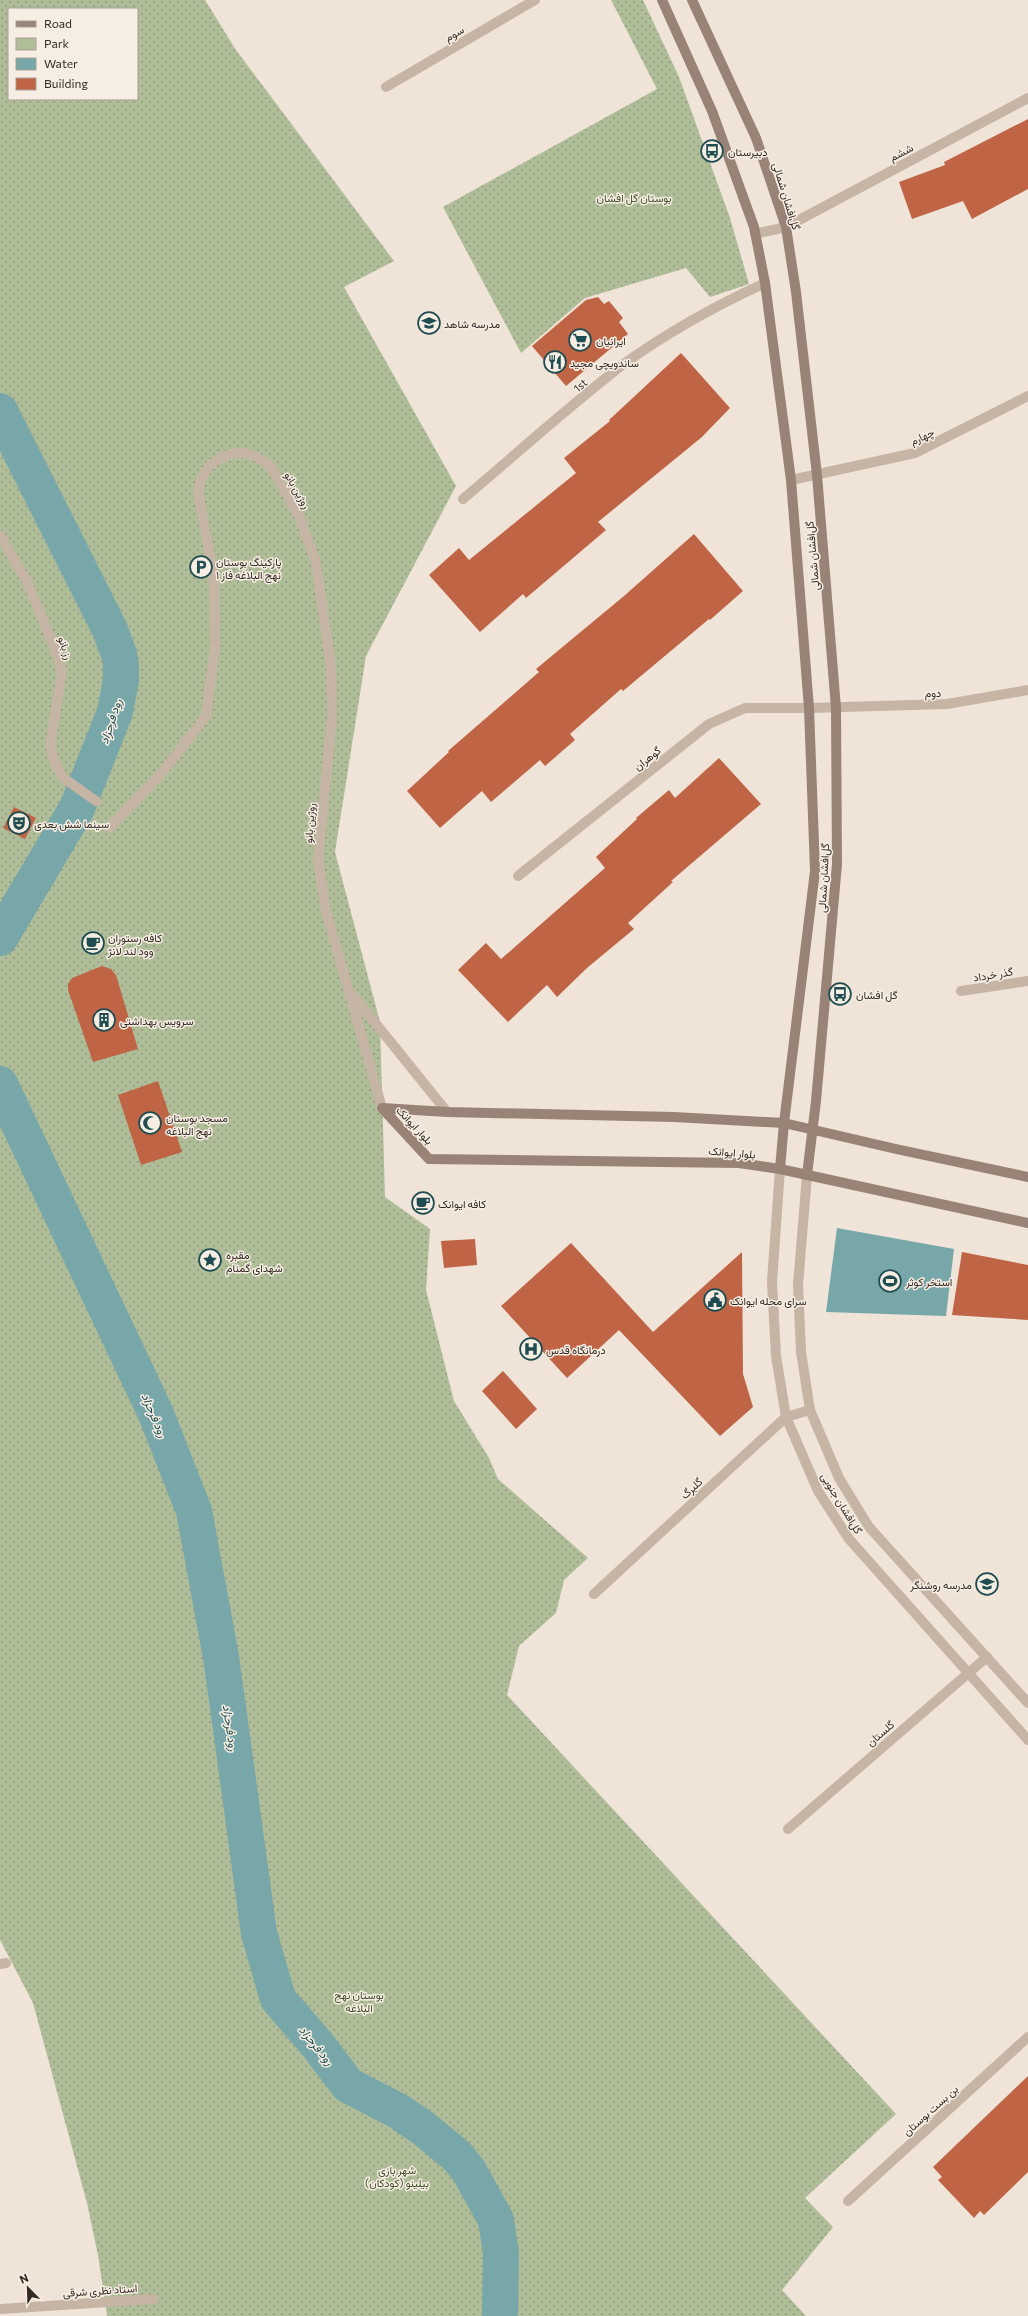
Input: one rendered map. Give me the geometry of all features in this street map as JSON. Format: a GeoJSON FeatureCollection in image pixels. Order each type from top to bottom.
{"type":"FeatureCollection","features":[{"type":"Feature","properties":{"kind":"main road","name":"گل‌افشان شمالی"},"geometry":{"type":"LineString","coordinates":[[662,0],[712,111],[755,234],[765,283],[791,480],[809,708],[815,871],[784,1123],[780,1169]]}},
{"type":"Feature","properties":{"kind":"main road","name":"گل‌افشان شمالی"},"geometry":{"type":"LineString","coordinates":[[692,0],[756,138],[786,227],[796,292],[817,475],[836,708],[837,864],[813,1130],[807,1175]]}},
{"type":"Feature","properties":{"kind":"main road","name":"بلوار ایوانک"},"geometry":{"type":"LineString","coordinates":[[382,1108],[447,1112],[674,1116],[784,1123],[1028,1177]]}},
{"type":"Feature","properties":{"kind":"main road","name":"بلوار ایوانک"},"geometry":{"type":"LineString","coordinates":[[382,1108],[429,1159],[692,1161],[739,1163],[780,1169],[1028,1223]]}},
{"type":"Feature","properties":{"kind":"street","name":"سوم"},"geometry":{"type":"LineString","coordinates":[[386,87],[535,0]]}},
{"type":"Feature","properties":{"kind":"street","name":"ششم"},"geometry":{"type":"LineString","coordinates":[[755,234],[786,227],[1028,98]]}},
{"type":"Feature","properties":{"kind":"street","name":"1st"},"geometry":{"type":"LineString","coordinates":[[463,499],[621,366],[720,304],[765,283]]}},
{"type":"Feature","properties":{"kind":"street","name":"چهارم"},"geometry":{"type":"LineString","coordinates":[[791,480],[915,454],[1028,396]]}},
{"type":"Feature","properties":{"kind":"street","name":"روژین بانو"},"geometry":{"type":"LineString","coordinates":[[109,828],[162,774],[206,716],[215,648],[214,578],[198,492],[205,473],[218,459],[237,454],[257,457],[268,464],[276,475],[300,518],[316,563],[331,666],[332,718],[318,860],[326,911],[382,1108]]}},
{"type":"Feature","properties":{"kind":"street","name":"رز بانو"},"geometry":{"type":"LineString","coordinates":[[0,535],[26,582],[55,649],[62,672],[50,745],[55,763],[65,780],[96,801]]}},
{"type":"Feature","properties":{"kind":"street","name":"دوم"},"geometry":{"type":"LineString","coordinates":[[809,708],[947,704],[1028,690]]}},
{"type":"Feature","properties":{"kind":"street","name":"گوهران"},"geometry":{"type":"LineString","coordinates":[[518,876],[710,724],[745,708],[809,708]]}},
{"type":"Feature","properties":{"kind":"street","name":"گذر خرداد"},"geometry":{"type":"LineString","coordinates":[[961,991],[1028,981]]}},
{"type":"Feature","properties":{"kind":"street"},"geometry":{"type":"LineString","coordinates":[[348,989],[447,1112]]}},
{"type":"Feature","properties":{"kind":"street","name":"گل‌افشان جنوبی"},"geometry":{"type":"LineString","coordinates":[[780,1169],[772,1282],[776,1356],[786,1417],[818,1491],[848,1539],[967,1674],[1028,1740]]}},
{"type":"Feature","properties":{"kind":"street","name":"گل‌افشان جنوبی"},"geometry":{"type":"LineString","coordinates":[[807,1175],[798,1285],[801,1352],[810,1410],[839,1478],[869,1527],[1028,1703]]}},
{"type":"Feature","properties":{"kind":"street","name":"گلبرگ"},"geometry":{"type":"LineString","coordinates":[[594,1594],[786,1417],[810,1410]]}},
{"type":"Feature","properties":{"kind":"street","name":"گلستان"},"geometry":{"type":"LineString","coordinates":[[788,1829],[988,1657]]}},
{"type":"Feature","properties":{"kind":"street","name":"بن بست بوستان"},"geometry":{"type":"LineString","coordinates":[[848,2201],[1028,2037]]}},
{"type":"Feature","properties":{"kind":"street","name":"استاد نظری شرقی"},"geometry":{"type":"LineString","coordinates":[[0,2309],[154,2299]]}},
{"type":"Feature","properties":{"kind":"green space","name":"بوستان نهج البلاغه"},"geometry":{"type":"Polygon","coordinates":[[[0,0],[205,0],[236,50],[394,261],[344,287],[456,486],[366,656],[335,852],[380,1022],[385,1197],[430,1229],[426,1290],[454,1401],[489,1458],[498,1479],[588,1558],[564,1580],[556,1613],[519,1646],[507,1695],[896,2114],[805,2198],[833,2227],[782,2290],[806,2316],[107,2316],[98,2255],[87,2203],[33,2003],[0,1940],[0,0]]]}},
{"type":"Feature","properties":{"kind":"green space","name":"بوستان گل افشان"},"geometry":{"type":"Polygon","coordinates":[[[611,0],[643,0],[679,77],[730,218],[749,284],[710,297],[686,268],[585,298],[521,353],[443,207],[657,89],[611,0]]]}},
{"type":"Feature","properties":{"kind":"water","name":"استخر کوثر"},"geometry":{"type":"Polygon","coordinates":[[[837,1228],[954,1249],[946,1316],[826,1312],[837,1228]]]}},
{"type":"Feature","properties":{"kind":"building"},"geometry":{"type":"Polygon","coordinates":[[[1028,119],[1028,189],[972,219],[963,201],[912,219],[899,182],[945,165],[944,162],[1028,119]]]}},
{"type":"Feature","properties":{"kind":"building","name":"ایرانیان"},"geometry":{"type":"Polygon","coordinates":[[[598,297],[604,304],[609,301],[623,318],[619,322],[628,334],[566,386],[532,346],[586,300],[598,297]]]}},
{"type":"Feature","properties":{"kind":"building"},"geometry":{"type":"Polygon","coordinates":[[[681,353],[730,408],[702,437],[598,522],[606,530],[526,598],[523,594],[480,632],[429,575],[459,548],[469,560],[576,473],[564,458],[610,421],[609,420],[681,353]]]}},
{"type":"Feature","properties":{"kind":"building"},"geometry":{"type":"Polygon","coordinates":[[[694,534],[743,591],[623,691],[621,689],[570,734],[575,740],[545,766],[540,760],[491,802],[482,791],[440,828],[407,791],[449,752],[448,751],[539,672],[536,669],[624,596],[694,534]]]}},
{"type":"Feature","properties":{"kind":"building"},"geometry":{"type":"Polygon","coordinates":[[[719,758],[761,804],[671,881],[673,882],[628,923],[634,929],[587,968],[557,997],[547,985],[508,1022],[458,970],[486,943],[501,959],[605,868],[596,857],[637,819],[636,818],[669,790],[675,798],[719,758]]]}},
{"type":"Feature","properties":{"kind":"building","name":"سینما شش بعدی"},"geometry":{"type":"Polygon","coordinates":[[[14,807],[36,818],[25,839],[3,828],[14,807]]]}},
{"type":"Feature","properties":{"kind":"building","name":"سرویس بهداشتی"},"geometry":{"type":"Polygon","coordinates":[[[102,966],[111,969],[116,975],[138,1049],[93,1062],[68,990],[68,984],[72,978],[102,966]]]}},
{"type":"Feature","properties":{"kind":"building","name":"مسجد بوستان نهج البلاغه"},"geometry":{"type":"Polygon","coordinates":[[[158,1081],[182,1152],[141,1165],[118,1095],[158,1081]]]}},
{"type":"Feature","properties":{"kind":"building"},"geometry":{"type":"Polygon","coordinates":[[[475,1239],[477,1265],[444,1268],[441,1241],[475,1239]]]}},
{"type":"Feature","properties":{"kind":"building"},"geometry":{"type":"Polygon","coordinates":[[[571,1243],[653,1332],[742,1252],[743,1374],[753,1407],[720,1436],[619,1330],[567,1378],[501,1306],[571,1243]]]}},
{"type":"Feature","properties":{"kind":"building"},"geometry":{"type":"Polygon","coordinates":[[[962,1252],[1028,1265],[1028,1320],[952,1315],[962,1252]]]}},
{"type":"Feature","properties":{"kind":"building"},"geometry":{"type":"Polygon","coordinates":[[[503,1371],[537,1409],[516,1429],[482,1391],[503,1371]]]}},
{"type":"Feature","properties":{"kind":"building"},"geometry":{"type":"Polygon","coordinates":[[[1028,2076],[1028,2172],[984,2215],[980,2211],[974,2218],[938,2180],[942,2177],[933,2167],[1028,2076]]]}},
{"type":"Feature","properties":{"kind":"waterway","name":"رود فرحزاد"},"geometry":{"type":"LineString","coordinates":[[0,411],[110,630],[119,654],[121,665],[121,680],[115,712],[77,808],[0,938]]}},
{"type":"Feature","properties":{"kind":"waterway","name":"رود فرحزاد"},"geometry":{"type":"LineString","coordinates":[[0,1084],[156,1414],[194,1511],[221,1657],[259,1933],[278,1999],[316,2043],[348,2085],[398,2111],[423,2128],[457,2156],[469,2171],[496,2220],[501,2253],[500,2316]]}},
{"type":"Feature","properties":{"kind":"place","name":"دبیرستان"},"geometry":{"type":"Point","coordinates":[712,151]}},
{"type":"Feature","properties":{"kind":"place","name":"مدرسه شاهد"},"geometry":{"type":"Point","coordinates":[429,323]}},
{"type":"Feature","properties":{"kind":"place","name":"ایرانیان"},"geometry":{"type":"Point","coordinates":[580,340]}},
{"type":"Feature","properties":{"kind":"place","name":"ساندویچی مجید"},"geometry":{"type":"Point","coordinates":[555,362]}},
{"type":"Feature","properties":{"kind":"place","name":"پارکینگ بوستان نهج البلاغه فاز ۱"},"geometry":{"type":"Point","coordinates":[201,567]}},
{"type":"Feature","properties":{"kind":"place","name":"سینما شش بعدی"},"geometry":{"type":"Point","coordinates":[19,823]}},
{"type":"Feature","properties":{"kind":"place","name":"کافه رستوران وود لند لانژ"},"geometry":{"type":"Point","coordinates":[93,943]}},
{"type":"Feature","properties":{"kind":"place","name":"گل افشان"},"geometry":{"type":"Point","coordinates":[840,994]}},
{"type":"Feature","properties":{"kind":"place","name":"سرویس بهداشتی"},"geometry":{"type":"Point","coordinates":[104,1020]}},
{"type":"Feature","properties":{"kind":"place","name":"مسجد بوستان نهج البلاغه"},"geometry":{"type":"Point","coordinates":[150,1123]}},
{"type":"Feature","properties":{"kind":"place","name":"کافه ایوانک"},"geometry":{"type":"Point","coordinates":[423,1203]}},
{"type":"Feature","properties":{"kind":"place","name":"مقبره شهدای گمنام"},"geometry":{"type":"Point","coordinates":[210,1260]}},
{"type":"Feature","properties":{"kind":"place","name":"استخر کوثر"},"geometry":{"type":"Point","coordinates":[890,1281]}},
{"type":"Feature","properties":{"kind":"place","name":"سرای محله ایوانک"},"geometry":{"type":"Point","coordinates":[715,1300]}},
{"type":"Feature","properties":{"kind":"place","name":"درمانگاه قدس"},"geometry":{"type":"Point","coordinates":[531,1349]}},
{"type":"Feature","properties":{"kind":"place","name":"مدرسه روشنگر"},"geometry":{"type":"Point","coordinates":[987,1584]}},
{"type":"Feature","properties":{"kind":"park label","name":"شهر بازی بیلینو (کودکان)"},"geometry":{"type":"Point","coordinates":[397,2175]}}]}
